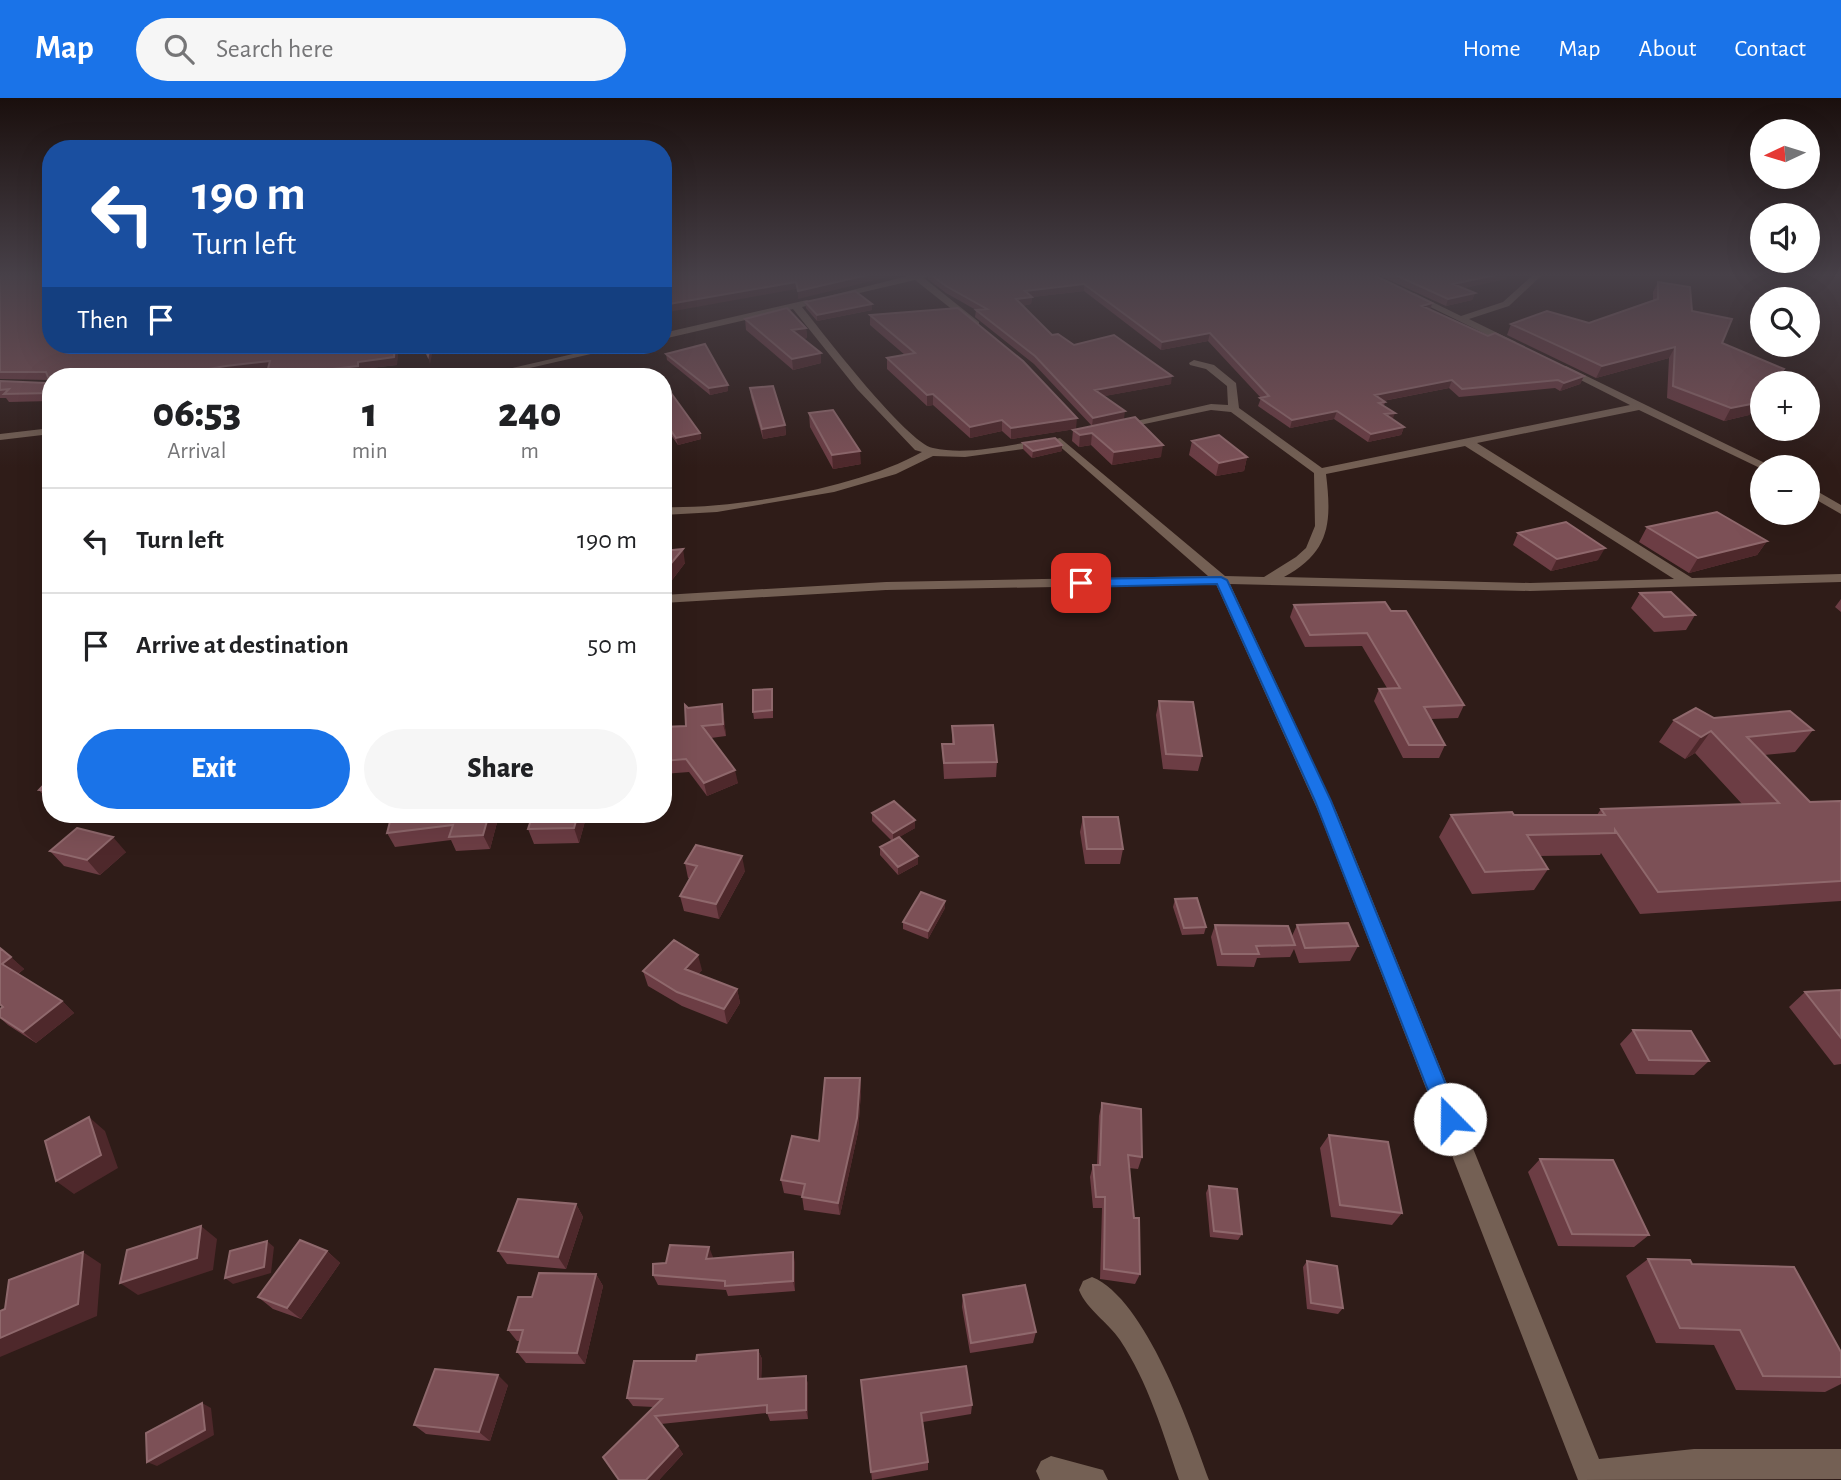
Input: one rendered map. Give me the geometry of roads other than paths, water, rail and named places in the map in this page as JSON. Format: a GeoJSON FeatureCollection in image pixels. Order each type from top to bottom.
{"type":"FeatureCollection","features":[{"type":"Feature","properties":{"kind":"street"},"geometry":{"type":"LineString","coordinates":[[822,338],[861,387],[919,448],[931,452],[1069,438],[1221,580],[1328,813],[1591,1478],[1693,1463],[1841,1464]]}},
{"type":"Feature","properties":{"kind":"street"},"geometry":{"type":"LineString","coordinates":[[1501,338],[1521,348]]}},
{"type":"Feature","properties":{"kind":"street"},"geometry":{"type":"LineString","coordinates":[[519,368],[583,354]]}},
{"type":"Feature","properties":{"kind":"street"},"geometry":{"type":"LineString","coordinates":[[1194,363],[1210,367],[1232,385],[1234,409]]}},
{"type":"Feature","properties":{"kind":"street"},"geometry":{"type":"LineString","coordinates":[[1557,365],[1750,459]]}},
{"type":"Feature","properties":{"kind":"street"},"geometry":{"type":"LineString","coordinates":[[1320,472],[1641,406]]}},
{"type":"Feature","properties":{"kind":"street"},"geometry":{"type":"LineString","coordinates":[[1100,431],[1211,407],[1234,409],[1320,472],[1326,510],[1322,529],[1300,564],[1264,582]]}},
{"type":"Feature","properties":{"kind":"street"},"geometry":{"type":"LineString","coordinates":[[0,452],[6,436],[42,432]]}},
{"type":"Feature","properties":{"kind":"street"},"geometry":{"type":"LineString","coordinates":[[1467,442],[1689,582]]}},
{"type":"Feature","properties":{"kind":"street"},"geometry":{"type":"LineString","coordinates":[[672,512],[727,510],[859,485],[897,472],[931,452]]}},
{"type":"Feature","properties":{"kind":"street"},"geometry":{"type":"LineString","coordinates":[[1820,497],[1841,510]]}},
{"type":"Feature","properties":{"kind":"street"},"geometry":{"type":"LineString","coordinates":[[672,598],[886,586],[1221,580],[1530,587],[1841,578]]}},
{"type":"Feature","properties":{"kind":"street"},"geometry":{"type":"LineString","coordinates":[[1092,1290],[1129,1330],[1169,1408],[1194,1480]]}},
{"type":"Feature","properties":{"kind":"street"},"geometry":{"type":"LineString","coordinates":[[1051,1471],[1093,1480]]}}]}
